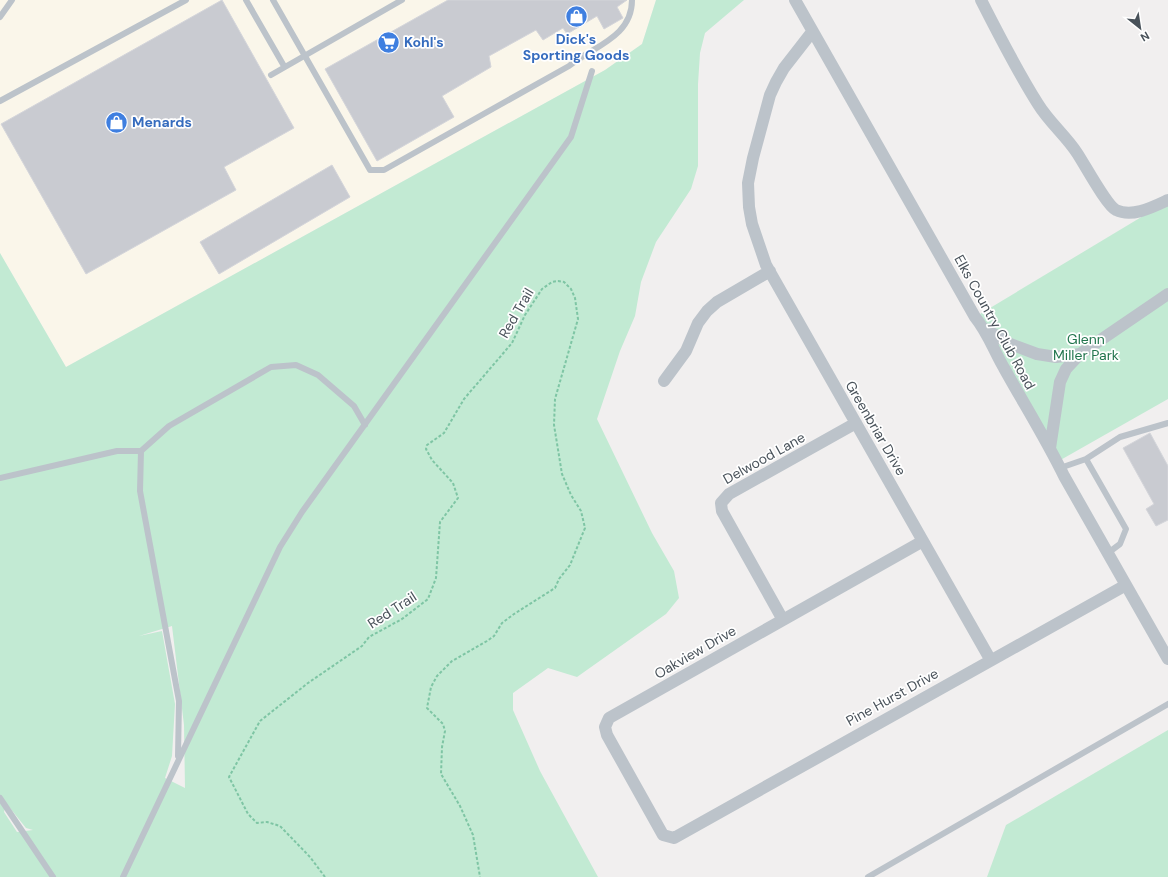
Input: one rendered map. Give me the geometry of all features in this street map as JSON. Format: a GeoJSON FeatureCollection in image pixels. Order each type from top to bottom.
{"type":"FeatureCollection","features":[{"type":"Feature","properties":{"kind":"street","name":"Elks Country Club Road"},"geometry":{"type":"LineString","coordinates":[[795,0],[976,317],[985,329],[999,360],[1168,659]]}},
{"type":"Feature","properties":{"kind":"street"},"geometry":{"type":"LineString","coordinates":[[981,0],[1038,105],[1074,148],[1094,179],[1107,203],[1115,210],[1126,213],[1137,212],[1168,200]]}},
{"type":"Feature","properties":{"kind":"street","name":"Greenbriar Drive"},"geometry":{"type":"LineString","coordinates":[[812,32],[784,68],[770,95],[748,183],[749,207],[756,240],[770,271],[990,659]]}},
{"type":"Feature","properties":{"kind":"street"},"geometry":{"type":"LineString","coordinates":[[664,381],[686,351],[696,327],[707,311],[717,302],[770,271]]}},
{"type":"Feature","properties":{"kind":"street"},"geometry":{"type":"LineString","coordinates":[[1050,448],[1060,382],[1066,369],[1080,354],[1168,294]]}},
{"type":"Feature","properties":{"kind":"street"},"geometry":{"type":"LineString","coordinates":[[985,329],[1010,344],[1037,354],[1056,358],[1080,354]]}},
{"type":"Feature","properties":{"kind":"street","name":"Delwood Lane"},"geometry":{"type":"LineString","coordinates":[[783,620],[722,511],[721,503],[729,494],[856,423]]}},
{"type":"Feature","properties":{"kind":"street","name":"Oakview Drive"},"geometry":{"type":"LineString","coordinates":[[674,838],[670,838],[661,833],[604,730],[606,722],[609,718],[923,541]]}},
{"type":"Feature","properties":{"kind":"street","name":"Pine Hurst Drive"},"geometry":{"type":"LineString","coordinates":[[674,838],[990,659],[1126,585]]}},
{"type":"Feature","properties":{"kind":"lane"},"geometry":{"type":"LineString","coordinates":[[0,17],[12,0]]}},
{"type":"Feature","properties":{"kind":"lane"},"geometry":{"type":"LineString","coordinates":[[0,101],[186,0]]}},
{"type":"Feature","properties":{"kind":"lane"},"geometry":{"type":"LineString","coordinates":[[246,0],[284,66]]}},
{"type":"Feature","properties":{"kind":"lane"},"geometry":{"type":"LineString","coordinates":[[273,0],[370,170],[384,170],[569,66],[583,55],[616,36],[630,19],[632,0]]}},
{"type":"Feature","properties":{"kind":"lane"},"geometry":{"type":"LineString","coordinates":[[271,75],[284,66],[402,0]]}},
{"type":"Feature","properties":{"kind":"lane"},"geometry":{"type":"LineString","coordinates":[[123,877],[280,547],[302,512],[571,137],[592,71]]}},
{"type":"Feature","properties":{"kind":"lane"},"geometry":{"type":"LineString","coordinates":[[0,478],[117,451],[141,451],[169,426],[271,367],[296,365],[318,375],[354,406],[365,425]]}},
{"type":"Feature","properties":{"kind":"lane"},"geometry":{"type":"LineString","coordinates":[[1060,468],[1086,459],[1120,437],[1168,423]]}},
{"type":"Feature","properties":{"kind":"lane"},"geometry":{"type":"LineString","coordinates":[[141,451],[140,491],[179,701],[178,760]]}},
{"type":"Feature","properties":{"kind":"lane"},"geometry":{"type":"LineString","coordinates":[[1086,459],[1126,529],[1120,544],[1108,553]]}},
{"type":"Feature","properties":{"kind":"lane"},"geometry":{"type":"LineString","coordinates":[[868,877],[1168,704]]}},
{"type":"Feature","properties":{"kind":"lane"},"geometry":{"type":"LineString","coordinates":[[0,798],[53,877]]}},
{"type":"Feature","properties":{"kind":"path","name":"Red Trail"},"geometry":{"type":"LineString","coordinates":[[325,877],[310,857],[280,826],[276,824],[257,823],[248,814],[230,777],[260,721],[308,683],[362,646],[369,637],[402,619],[428,598],[436,578],[440,522],[458,498],[453,483],[432,460],[426,449],[427,445],[444,433],[464,399],[512,343],[525,315],[545,285],[558,281],[564,282],[571,289],[575,298],[578,319],[555,399],[554,425],[558,453],[565,480],[585,522],[582,537],[570,565],[559,579],[556,588],[502,623],[494,636],[487,641],[452,661],[437,676],[428,697],[427,708],[443,724],[445,731],[442,747],[441,774],[460,806],[473,835],[480,877]]}},
{"type":"Feature","properties":{"kind":"shaded area"},"geometry":{"type":"Polygon","coordinates":[[[0,0],[656,0],[642,44],[605,70],[66,367],[0,253],[0,0]]]}},
{"type":"Feature","properties":{"kind":"green space"},"geometry":{"type":"Polygon","coordinates":[[[656,0],[744,0],[705,33],[700,53],[698,84],[698,166],[691,189],[656,242],[641,282],[635,316],[620,351],[597,419],[652,533],[674,571],[679,598],[666,614],[577,677],[548,668],[513,693],[513,710],[540,771],[598,877],[0,877],[0,253],[66,367],[605,70],[642,44],[656,0]],[[172,626],[139,636],[162,631],[175,704],[172,756],[165,778],[185,788],[184,725],[172,626]],[[6,803],[4,812],[17,832],[33,830],[26,828],[6,803]]]}},
{"type":"Feature","properties":{"kind":"green space","name":"Glenn Miller Park"},"geometry":{"type":"Polygon","coordinates":[[[1168,201],[1168,399],[1057,462],[975,317],[1168,201]]]}},
{"type":"Feature","properties":{"kind":"green space"},"geometry":{"type":"Polygon","coordinates":[[[1168,730],[1168,877],[987,877],[1006,825],[1168,730]]]}},
{"type":"Feature","properties":{"kind":"building"},"geometry":{"type":"Polygon","coordinates":[[[222,0],[294,128],[224,167],[236,190],[86,274],[1,124],[222,0]]]}},
{"type":"Feature","properties":{"kind":"building"},"geometry":{"type":"Polygon","coordinates":[[[448,0],[627,0],[617,7],[623,18],[604,29],[597,16],[567,34],[563,28],[543,40],[536,30],[489,56],[491,67],[442,96],[454,117],[377,161],[325,69],[448,0]]]}},
{"type":"Feature","properties":{"kind":"building"},"geometry":{"type":"Polygon","coordinates":[[[332,165],[350,197],[219,274],[200,242],[332,165]]]}},
{"type":"Feature","properties":{"kind":"building"},"geometry":{"type":"Polygon","coordinates":[[[1150,433],[1168,466],[1168,520],[1156,526],[1146,509],[1154,504],[1123,448],[1150,433]]]}},
{"type":"Feature","properties":{"kind":"place","name":"Dick's Sporting Goods"},"geometry":{"type":"Point","coordinates":[576,17]}},
{"type":"Feature","properties":{"kind":"place","name":"Kohl's"},"geometry":{"type":"Point","coordinates":[388,42]}},
{"type":"Feature","properties":{"kind":"place","name":"Menards"},"geometry":{"type":"Point","coordinates":[116,122]}}]}
